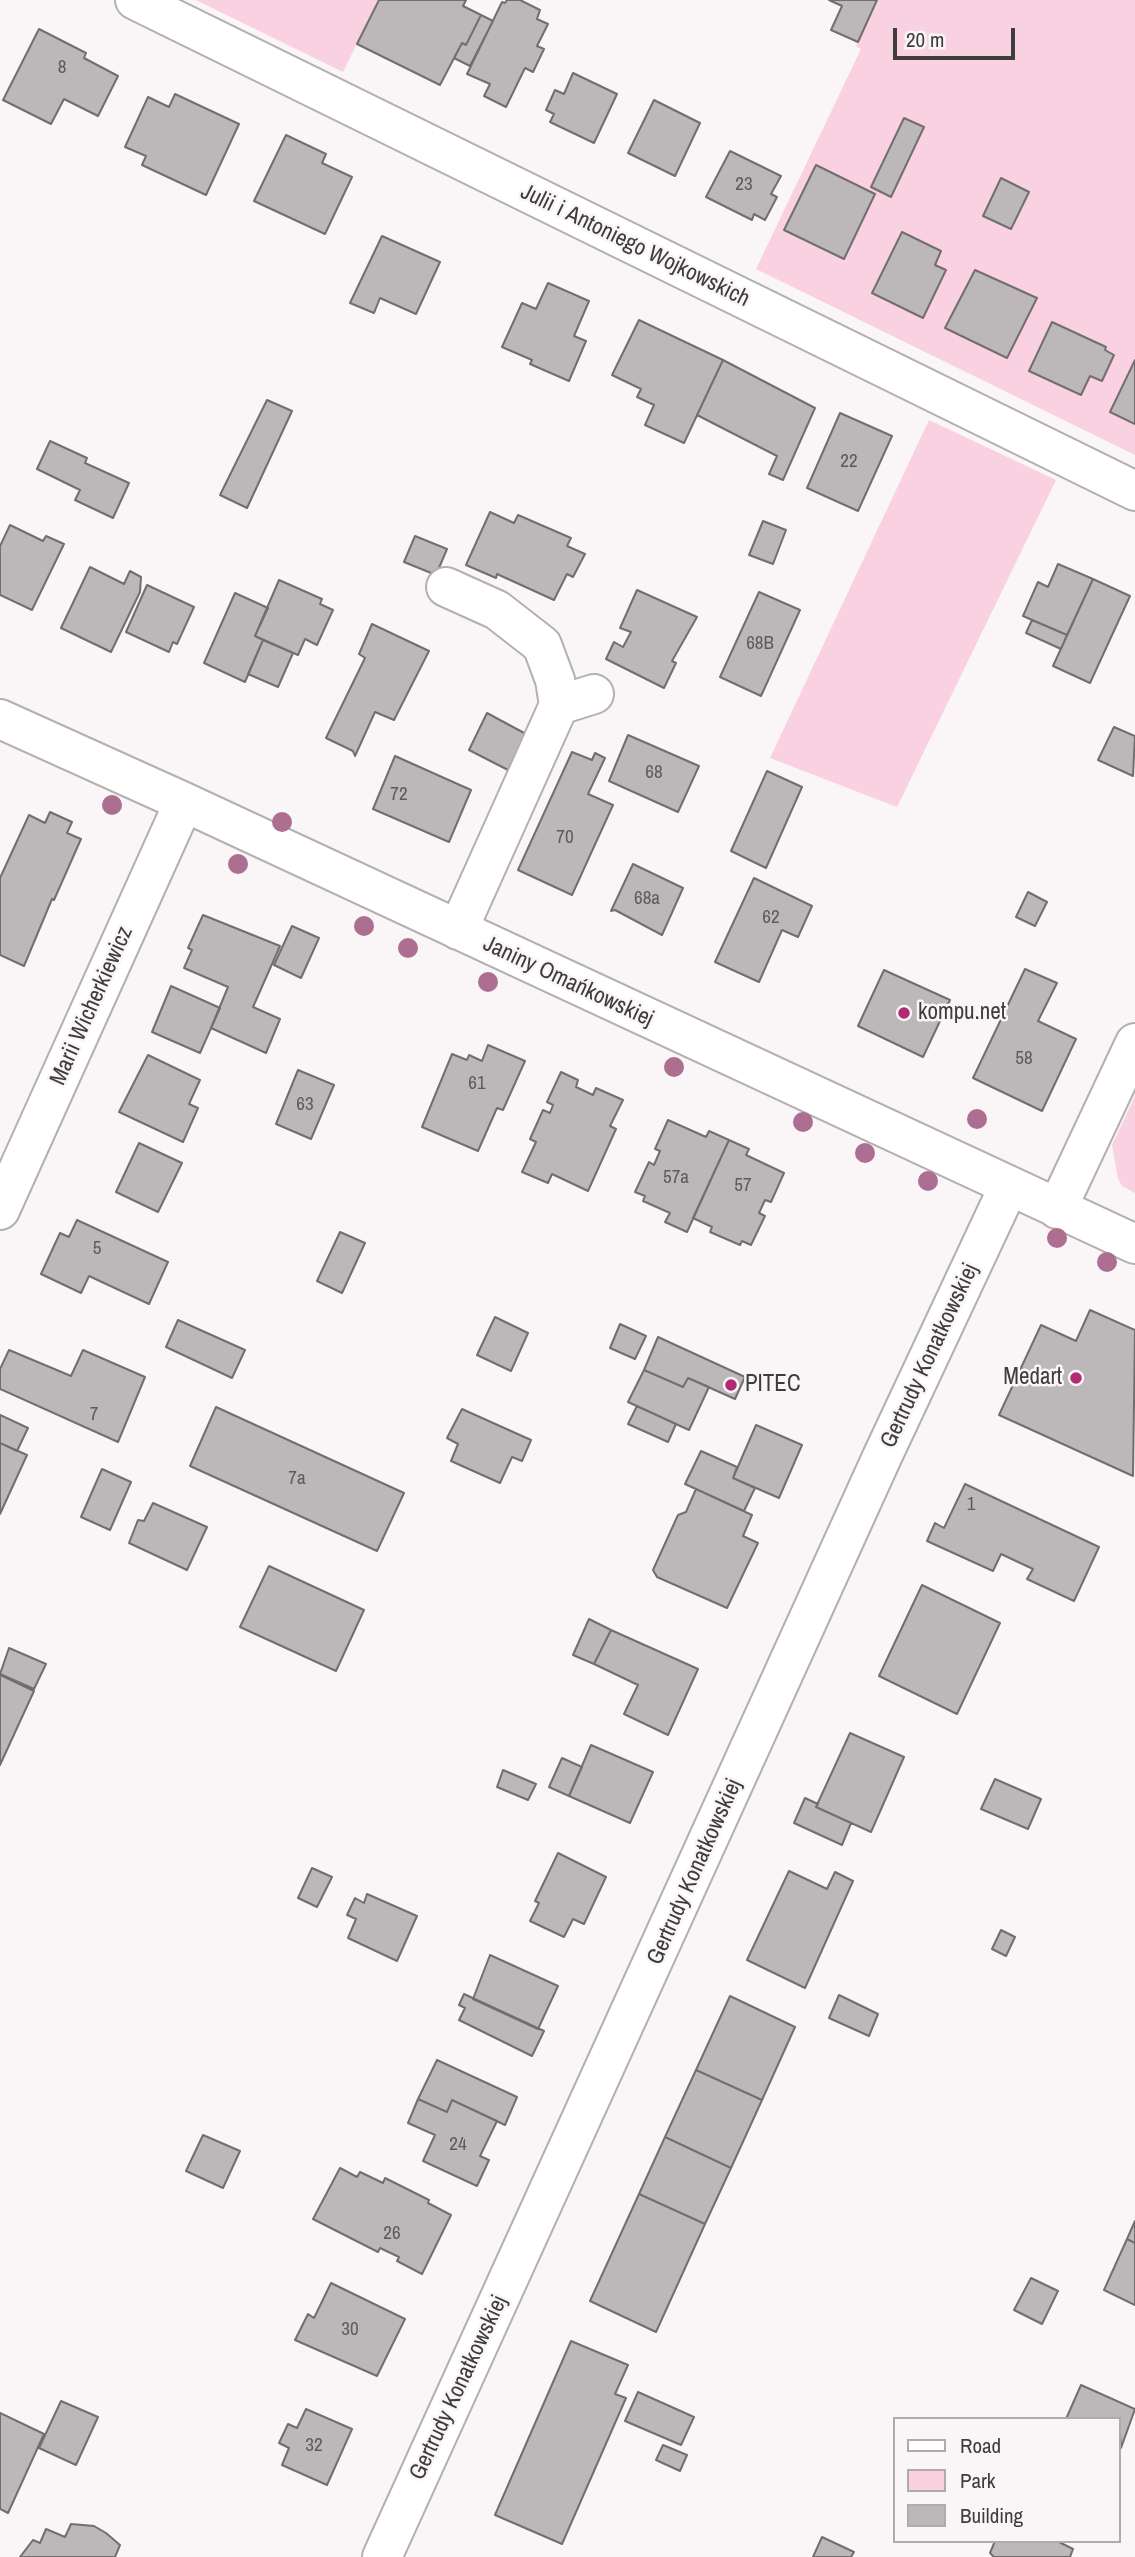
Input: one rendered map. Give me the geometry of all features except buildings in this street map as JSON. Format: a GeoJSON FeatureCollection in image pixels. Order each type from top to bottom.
{"type":"FeatureCollection","features":[{"type":"Feature","properties":{"kind":"street","name":"Julii i Antoniego Wojkowskich"},"geometry":{"type":"LineString","coordinates":[[135,0],[1135,491]]}},
{"type":"Feature","properties":{"kind":"street"},"geometry":{"type":"LineString","coordinates":[[446,587],[497,610],[542,645],[555,680],[559,705],[458,930]]}},
{"type":"Feature","properties":{"kind":"street"},"geometry":{"type":"LineString","coordinates":[[559,705],[594,694]]}},
{"type":"Feature","properties":{"kind":"street","name":"Janiny Omańkowskiej"},"geometry":{"type":"LineString","coordinates":[[0,719],[184,802],[1008,1188],[1135,1244]]}},
{"type":"Feature","properties":{"kind":"street","name":"Marii Wicherkiewicz"},"geometry":{"type":"LineString","coordinates":[[0,1210],[184,802]]}},
{"type":"Feature","properties":{"kind":"street"},"geometry":{"type":"LineString","coordinates":[[1057,1209],[1135,1043]]}},
{"type":"Feature","properties":{"kind":"street","name":"Gertrudy Konatkowskiej"},"geometry":{"type":"LineString","coordinates":[[382,2557],[882,1457],[1008,1188]]}},
{"type":"Feature","properties":{"kind":"green space"},"geometry":{"type":"Polygon","coordinates":[[[196,0],[378,0],[343,72],[196,0]]]}},
{"type":"Feature","properties":{"kind":"green space"},"geometry":{"type":"Polygon","coordinates":[[[878,0],[1135,0],[1135,455],[756,269],[861,49],[856,46],[878,0]]]}},
{"type":"Feature","properties":{"kind":"green space"},"geometry":{"type":"Polygon","coordinates":[[[929,420],[1056,480],[897,807],[770,758],[929,420]]]}},
{"type":"Feature","properties":{"kind":"green space"},"geometry":{"type":"Polygon","coordinates":[[[1135,1096],[1135,1193],[1122,1186],[1118,1179],[1112,1145],[1135,1096]]]}},
{"type":"Feature","properties":{"kind":"place","name":"kompu.net"},"geometry":{"type":"Point","coordinates":[904,1013]}},
{"type":"Feature","properties":{"kind":"place","name":"Medart"},"geometry":{"type":"Point","coordinates":[1076,1378]}},
{"type":"Feature","properties":{"kind":"place","name":"PITEC"},"geometry":{"type":"Point","coordinates":[731,1385]}}]}
